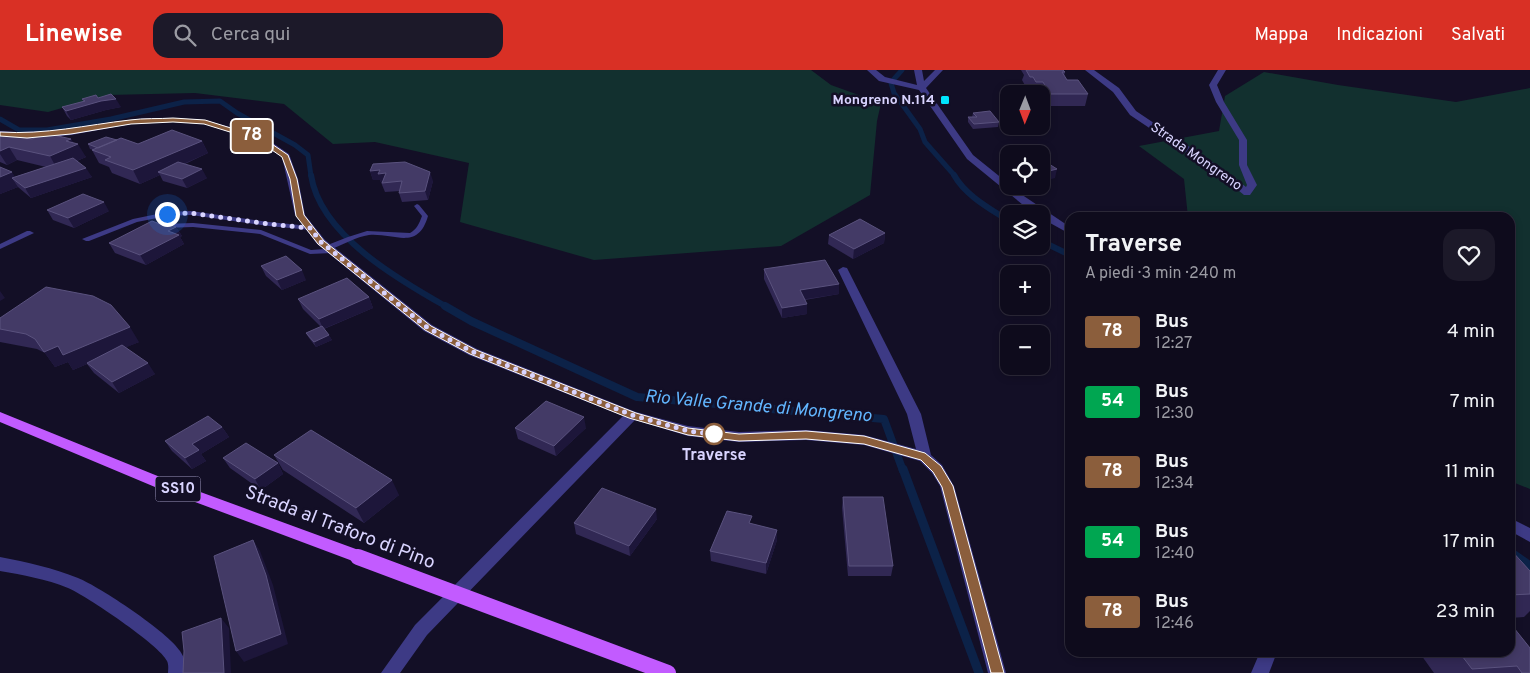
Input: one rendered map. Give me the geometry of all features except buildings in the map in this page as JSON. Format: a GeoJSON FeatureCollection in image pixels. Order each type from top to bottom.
{"type":"FeatureCollection","features":[{"type":"Feature","properties":{"kind":"main road","name":"Strada al Traforo di Pino"},"geometry":{"type":"LineString","coordinates":[[0,417],[160,483],[668,673]]}},
{"type":"Feature","properties":{"kind":"street"},"geometry":{"type":"LineString","coordinates":[[871,70],[882,79],[922,88]]}},
{"type":"Feature","properties":{"kind":"street"},"geometry":{"type":"LineString","coordinates":[[918,70],[922,88],[970,157],[1030,207],[1065,228]]}},
{"type":"Feature","properties":{"kind":"street"},"geometry":{"type":"LineString","coordinates":[[922,88],[940,70]]}},
{"type":"Feature","properties":{"kind":"street","name":"Strada Mongreno"},"geometry":{"type":"LineString","coordinates":[[1089,70],[1116,90],[1133,113],[1224,174],[1247,194],[1252,185],[1244,165],[1243,140],[1220,102],[1213,85],[1222,70]]}},
{"type":"Feature","properties":{"kind":"street"},"geometry":{"type":"LineString","coordinates":[[0,134],[27,136],[71,132],[131,122],[173,120],[205,122],[261,139],[286,156],[293,179],[300,216],[310,228],[435,332],[473,352],[632,415],[688,431],[739,437],[806,435],[864,440],[919,455],[937,469],[947,486],[994,666],[998,673]]}},
{"type":"Feature","properties":{"kind":"street"},"geometry":{"type":"LineString","coordinates":[[843,270],[914,414],[919,455]]}},
{"type":"Feature","properties":{"kind":"street"},"geometry":{"type":"LineString","coordinates":[[390,673],[421,630],[632,415]]}},
{"type":"Feature","properties":{"kind":"street"},"geometry":{"type":"LineString","coordinates":[[1515,527],[1530,536]]}},
{"type":"Feature","properties":{"kind":"street"},"geometry":{"type":"LineString","coordinates":[[0,564],[40,571],[85,589],[144,630],[172,654],[177,664],[177,673]]}},
{"type":"Feature","properties":{"kind":"street"},"geometry":{"type":"LineString","coordinates":[[1260,673],[1267,657]]}},
{"type":"Feature","properties":{"kind":"lane"},"geometry":{"type":"LineString","coordinates":[[157,227],[193,225],[261,232],[310,252],[332,248],[357,236],[373,233],[409,236],[419,231],[423,225],[425,216],[417,206]]}},
{"type":"Feature","properties":{"kind":"lane"},"geometry":{"type":"LineString","coordinates":[[86,239],[135,220],[167,214],[190,213],[310,228]]}},
{"type":"Feature","properties":{"kind":"lane"},"geometry":{"type":"LineString","coordinates":[[0,247],[30,233]]}},
{"type":"Feature","properties":{"kind":"green space"},"geometry":{"type":"Polygon","coordinates":[[[0,70],[811,70],[831,85],[881,103],[877,121],[870,195],[781,246],[594,260],[460,222],[469,163],[375,142],[333,144],[284,104],[195,93],[108,95],[48,112],[0,105],[0,70]]]}},
{"type":"Feature","properties":{"kind":"green space"},"geometry":{"type":"Polygon","coordinates":[[[1264,72],[1456,102],[1530,88],[1530,489],[1515,483],[1515,212],[1187,212],[1184,179],[1139,146],[1219,131],[1225,96],[1264,72]]]}},
{"type":"Feature","properties":{"kind":"waterway"},"geometry":{"type":"LineString","coordinates":[[894,79],[902,70]]}},
{"type":"Feature","properties":{"kind":"waterway"},"geometry":{"type":"LineString","coordinates":[[891,83],[894,93],[920,129],[925,142],[955,176]]}},
{"type":"Feature","properties":{"kind":"waterway","name":"Rio Valle Grande di Mongreno"},"geometry":{"type":"LineString","coordinates":[[0,119],[19,130],[47,130],[111,119],[184,102],[220,101],[237,113],[295,145],[308,155],[311,176]]}},
{"type":"Feature","properties":{"kind":"waterway","name":"Rio Valle Grande di Mongreno"},"geometry":{"type":"LineString","coordinates":[[311,175],[317,197],[329,217],[345,236],[385,269],[447,307]]}},
{"type":"Feature","properties":{"kind":"waterway"},"geometry":{"type":"LineString","coordinates":[[954,175],[971,195],[1000,215]]}},
{"type":"Feature","properties":{"kind":"waterway"},"geometry":{"type":"LineString","coordinates":[[1050,245],[1065,253]]}},
{"type":"Feature","properties":{"kind":"waterway","name":"Rio Valle Grande di Mongreno"},"geometry":{"type":"LineString","coordinates":[[445,306],[471,321],[637,397],[884,419],[903,471]]}},
{"type":"Feature","properties":{"kind":"waterway","name":"Rio Valle Grande di Mongreno"},"geometry":{"type":"LineString","coordinates":[[903,469],[979,673]]}},
{"type":"Feature","properties":{"kind":"waterway"},"geometry":{"type":"LineString","coordinates":[[1515,556],[1530,566]]}},
{"type":"Feature","properties":{"kind":"bus line","name":"78"},"geometry":{"type":"LineString","coordinates":[[0,134],[27,136],[71,132],[131,122],[173,120],[205,122],[261,139],[286,156],[293,179],[300,216],[321,242],[428,328],[473,352],[632,415],[688,431],[739,437],[806,435],[864,440],[925,457],[937,469],[947,486],[997,673]]}},
{"type":"Feature","properties":{"kind":"place","name":"Mongreno N.114"},"geometry":{"type":"Point","coordinates":[945,100]}},
{"type":"Feature","properties":{"kind":"place","name":"Traverse"},"geometry":{"type":"Point","coordinates":[714,434]}},
{"type":"Feature","properties":{"kind":"route"},"geometry":{"type":"LineString","coordinates":[[167,214],[190,213],[310,228],[321,242],[428,328],[473,352],[632,415],[688,431],[722,435],[714,434]]}}]}
